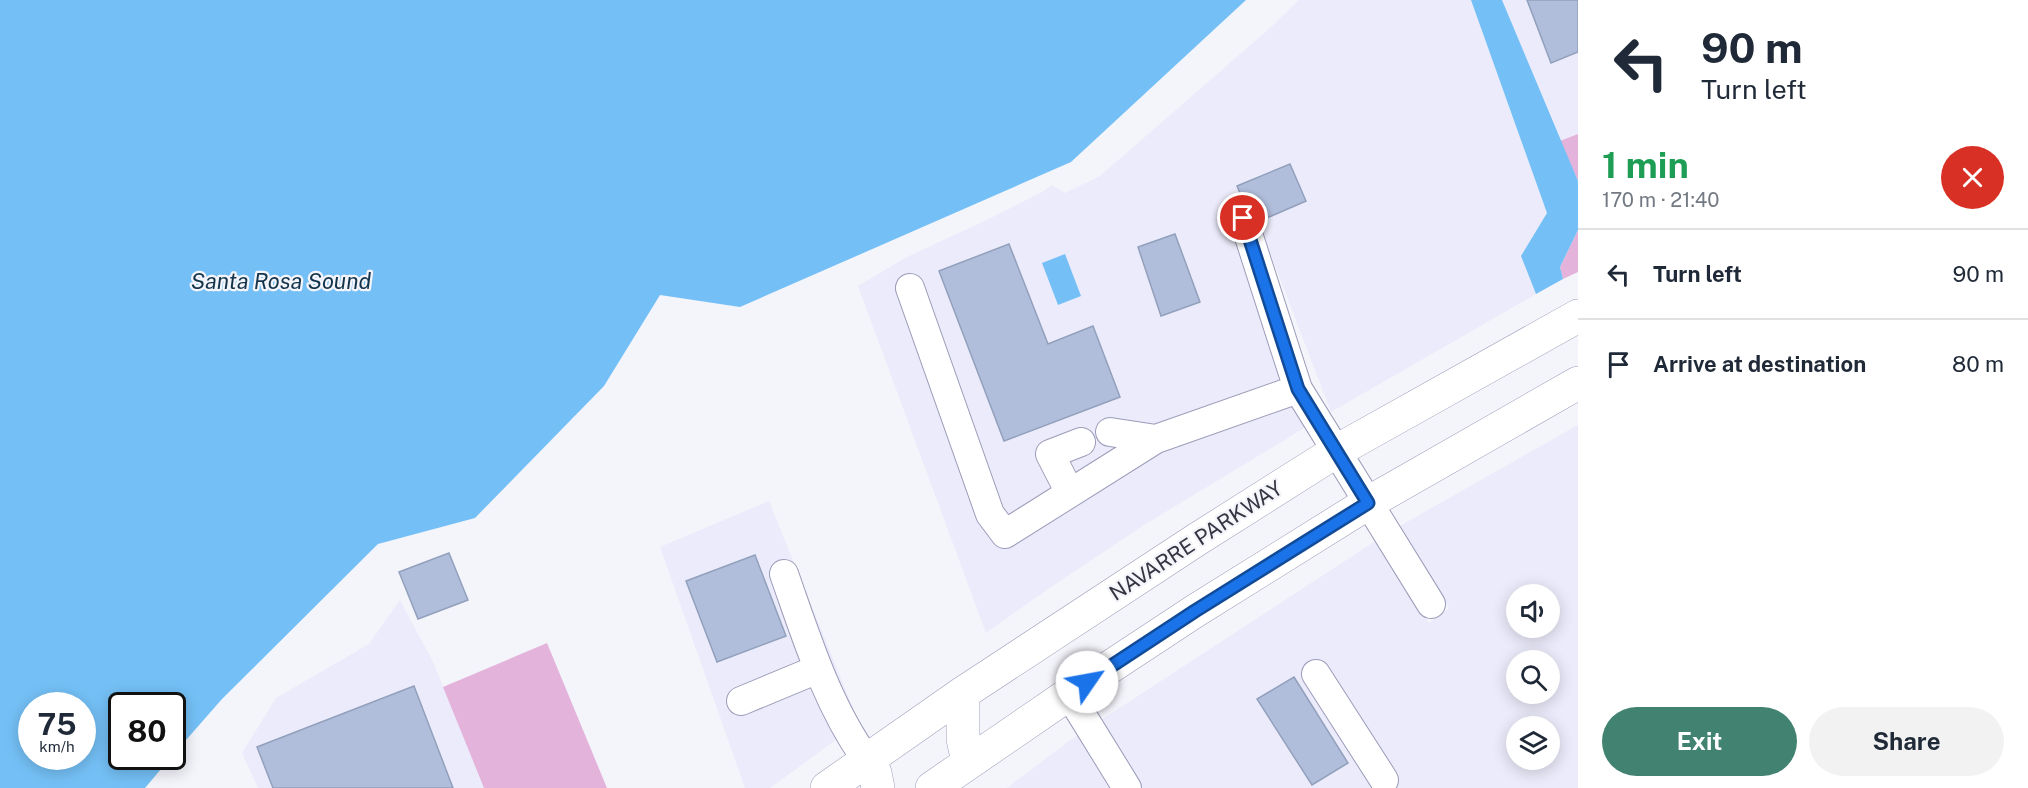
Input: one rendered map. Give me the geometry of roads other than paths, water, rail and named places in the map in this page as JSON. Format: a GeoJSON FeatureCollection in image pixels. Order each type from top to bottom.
{"type":"FeatureCollection","features":[{"type":"Feature","properties":{"kind":"highway","name":"NAVARRE PARKWAY"},"geometry":{"type":"LineString","coordinates":[[827,788],[872,774],[963,693],[1335,452],[1578,316]]}},
{"type":"Feature","properties":{"kind":"highway"},"geometry":{"type":"LineString","coordinates":[[956,777],[1069,694],[1195,611],[1368,503],[1578,383]]}},
{"type":"Feature","properties":{"kind":"highway"},"geometry":{"type":"LineString","coordinates":[[956,777],[963,739],[963,693]]}},
{"type":"Feature","properties":{"kind":"lane"},"geometry":{"type":"LineString","coordinates":[[1243,218],[1298,389],[1431,604]]}},
{"type":"Feature","properties":{"kind":"lane"},"geometry":{"type":"LineString","coordinates":[[910,288],[990,514],[1005,534],[1156,439],[1298,389]]}},
{"type":"Feature","properties":{"kind":"lane"},"geometry":{"type":"LineString","coordinates":[[1110,432],[1156,439]]}},
{"type":"Feature","properties":{"kind":"lane"},"geometry":{"type":"LineString","coordinates":[[1070,493],[1050,454],[1081,442]]}},
{"type":"Feature","properties":{"kind":"lane"},"geometry":{"type":"LineString","coordinates":[[784,574],[818,669],[872,774]]}},
{"type":"Feature","properties":{"kind":"lane"},"geometry":{"type":"LineString","coordinates":[[741,701],[818,669]]}},
{"type":"Feature","properties":{"kind":"lane"},"geometry":{"type":"LineString","coordinates":[[1316,674],[1384,780]]}},
{"type":"Feature","properties":{"kind":"lane"},"geometry":{"type":"LineString","coordinates":[[1069,694],[1127,788]]}},
{"type":"Feature","properties":{"kind":"water","name":"Santa Rosa Sound"},"geometry":{"type":"Polygon","coordinates":[[[0,0],[1246,0],[1071,162],[740,307],[660,295],[604,386],[475,518],[378,544],[222,699],[186,740],[186,692],[108,692],[108,770],[160,770],[145,788],[0,788],[0,0]]]}},
{"type":"Feature","properties":{"kind":"water"},"geometry":{"type":"Polygon","coordinates":[[[1471,0],[1502,0],[1578,181],[1578,230],[1560,267],[1563,279],[1536,294],[1521,256],[1547,213],[1471,0]]]}},
{"type":"Feature","properties":{"kind":"water"},"geometry":{"type":"Polygon","coordinates":[[[1065,254],[1081,296],[1058,305],[1042,263],[1065,254]]]}}]}
